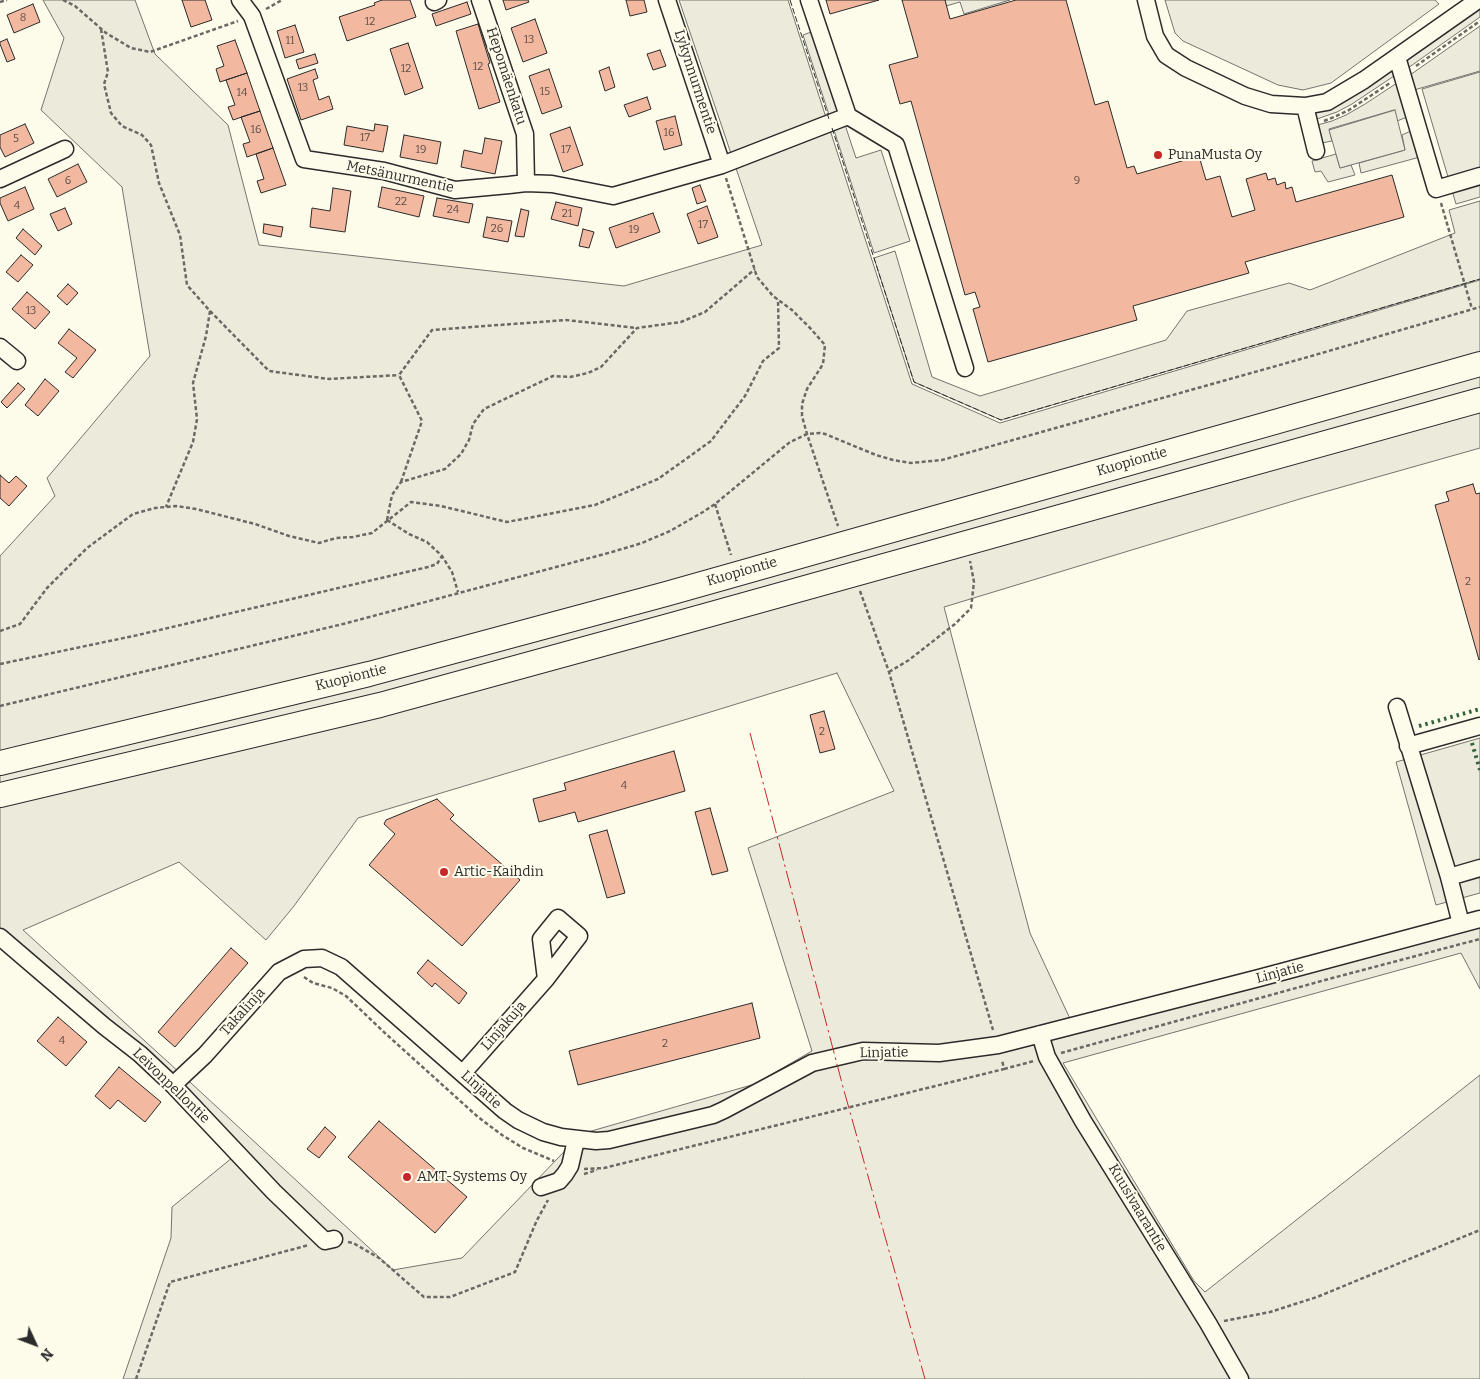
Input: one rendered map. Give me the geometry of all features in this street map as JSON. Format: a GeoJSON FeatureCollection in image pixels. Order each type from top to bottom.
{"type":"FeatureCollection","features":[{"type":"Feature","properties":{"kind":"highway","name":"Kuopiontie"},"geometry":{"type":"LineString","coordinates":[[0,763],[389,669],[685,588],[1480,364]]}},
{"type":"Feature","properties":{"kind":"highway"},"geometry":{"type":"LineString","coordinates":[[0,795],[380,705],[1480,400]]}},
{"type":"Feature","properties":{"kind":"street","name":"Metsänurmentie"},"geometry":{"type":"LineString","coordinates":[[240,0],[252,16],[304,159],[384,172],[455,190],[526,183],[552,184],[613,196],[722,165],[848,116]]}},
{"type":"Feature","properties":{"kind":"street","name":"Hepomäenkatu"},"geometry":{"type":"LineString","coordinates":[[480,0],[525,134],[526,183]]}},
{"type":"Feature","properties":{"kind":"street","name":"Lykynnurmentie"},"geometry":{"type":"LineString","coordinates":[[667,0],[722,165]]}},
{"type":"Feature","properties":{"kind":"street"},"geometry":{"type":"LineString","coordinates":[[809,0],[848,116],[896,145],[965,368]]}},
{"type":"Feature","properties":{"kind":"street"},"geometry":{"type":"LineString","coordinates":[[1146,0],[1155,36],[1166,55],[1186,68],[1245,96],[1271,104],[1304,106],[1327,102],[1364,80],[1397,57],[1459,5],[1478,0]]}},
{"type":"Feature","properties":{"kind":"street"},"geometry":{"type":"LineString","coordinates":[[1397,57],[1436,188],[1480,176]]}},
{"type":"Feature","properties":{"kind":"street"},"geometry":{"type":"LineString","coordinates":[[1304,106],[1316,151]]}},
{"type":"Feature","properties":{"kind":"street"},"geometry":{"type":"LineString","coordinates":[[0,179],[65,149]]}},
{"type":"Feature","properties":{"kind":"street"},"geometry":{"type":"LineString","coordinates":[[0,346],[17,361]]}},
{"type":"Feature","properties":{"kind":"street"},"geometry":{"type":"LineString","coordinates":[[1397,707],[1449,877],[1461,924]]}},
{"type":"Feature","properties":{"kind":"street"},"geometry":{"type":"LineString","coordinates":[[1408,746],[1480,726]]}},
{"type":"Feature","properties":{"kind":"street"},"geometry":{"type":"LineString","coordinates":[[1449,877],[1480,868]]}},
{"type":"Feature","properties":{"kind":"street","name":"Linjatie"},"geometry":{"type":"LineString","coordinates":[[322,958],[341,967],[505,1111],[518,1120],[543,1132],[561,1137],[576,1140],[608,1140],[712,1115],[812,1063],[863,1051],[939,1053],[998,1045],[1249,981],[1480,919]]}},
{"type":"Feature","properties":{"kind":"street","name":"Leivonpellontie"},"geometry":{"type":"LineString","coordinates":[[0,938],[140,1054],[173,1085],[274,1192],[329,1240]]}},
{"type":"Feature","properties":{"kind":"street","name":"Takalinja"},"geometry":{"type":"LineString","coordinates":[[173,1085],[205,1056],[279,972],[304,959],[322,958]]}},
{"type":"Feature","properties":{"kind":"street","name":"Linjakuja"},"geometry":{"type":"LineString","coordinates":[[463,1073],[546,979]]}},
{"type":"Feature","properties":{"kind":"street","name":"Kuusivaarantie"},"geometry":{"type":"LineString","coordinates":[[1040,1034],[1047,1057],[1083,1121],[1208,1323],[1240,1379]]}},
{"type":"Feature","properties":{"kind":"street"},"geometry":{"type":"LineString","coordinates":[[541,1187],[559,1181],[565,1174],[570,1166],[576,1140]]}},
{"type":"Feature","properties":{"kind":"path"},"geometry":{"type":"LineString","coordinates":[[0,2],[7,0]]}},
{"type":"Feature","properties":{"kind":"path"},"geometry":{"type":"LineString","coordinates":[[63,0],[68,1],[100,29],[131,48],[150,52],[219,28]]}},
{"type":"Feature","properties":{"kind":"path"},"geometry":{"type":"LineString","coordinates":[[265,10],[282,0]]}},
{"type":"Feature","properties":{"kind":"path"},"geometry":{"type":"LineString","coordinates":[[100,29],[108,72],[104,84],[111,112],[122,126],[142,135],[151,145],[159,183],[180,235],[187,285],[269,371],[330,379],[399,375]]}},
{"type":"Feature","properties":{"kind":"path"},"geometry":{"type":"LineString","coordinates":[[722,165],[757,277],[825,345],[823,364],[807,389],[802,404],[802,416],[838,526]]}},
{"type":"Feature","properties":{"kind":"path"},"geometry":{"type":"LineString","coordinates":[[1436,188],[1472,309]]}},
{"type":"Feature","properties":{"kind":"path"},"geometry":{"type":"LineString","coordinates":[[399,375],[432,330],[566,320],[637,328],[681,322],[705,312],[755,269]]}},
{"type":"Feature","properties":{"kind":"path"},"geometry":{"type":"LineString","coordinates":[[0,631],[20,624],[47,588],[86,548],[133,514],[155,508],[176,506],[196,509],[319,543],[336,538],[353,538],[372,533],[410,502],[441,506],[507,522],[596,505],[658,479],[711,441],[745,396],[763,361],[779,348],[778,300]]}},
{"type":"Feature","properties":{"kind":"path"},"geometry":{"type":"LineString","coordinates":[[0,706],[328,627],[642,543],[686,523],[715,504],[790,442],[807,434],[825,434],[892,460],[911,463],[942,460],[1480,307]]}},
{"type":"Feature","properties":{"kind":"path"},"geometry":{"type":"LineString","coordinates":[[166,507],[193,442],[197,419],[193,383],[206,336],[210,311]]}},
{"type":"Feature","properties":{"kind":"path"},"geometry":{"type":"LineString","coordinates":[[401,482],[445,469],[461,454],[469,440],[473,424],[484,409],[554,376],[570,378],[601,367],[637,328]]}},
{"type":"Feature","properties":{"kind":"path"},"geometry":{"type":"LineString","coordinates":[[387,520],[392,495],[401,482],[422,421],[399,375]]}},
{"type":"Feature","properties":{"kind":"path"},"geometry":{"type":"LineString","coordinates":[[715,504],[731,555]]}},
{"type":"Feature","properties":{"kind":"path"},"geometry":{"type":"LineString","coordinates":[[387,520],[409,534],[427,542],[442,556],[452,572],[459,593]]}},
{"type":"Feature","properties":{"kind":"path"},"geometry":{"type":"LineString","coordinates":[[0,664],[138,635],[428,567],[437,564],[442,556]]}},
{"type":"Feature","properties":{"kind":"path"},"geometry":{"type":"LineString","coordinates":[[889,672],[955,624],[970,608],[974,582],[970,559]]}},
{"type":"Feature","properties":{"kind":"path"},"geometry":{"type":"LineString","coordinates":[[860,589],[889,672],[1004,1069]]}},
{"type":"Feature","properties":{"kind":"path"},"geometry":{"type":"LineString","coordinates":[[295,963],[303,976],[308,980],[332,988],[346,996],[478,1117],[502,1135],[537,1155],[570,1166],[591,1169],[604,1168],[1004,1069],[1335,977],[1480,939]]}},
{"type":"Feature","properties":{"kind":"path"},"geometry":{"type":"LineString","coordinates":[[136,1379],[170,1282],[329,1240],[353,1243],[379,1258],[424,1297],[450,1297],[515,1272],[537,1220],[559,1181]]}},
{"type":"Feature","properties":{"kind":"path"},"geometry":{"type":"LineString","coordinates":[[1208,1323],[1270,1312],[1317,1297],[1480,1230]]}},
{"type":"Feature","properties":{"kind":"shaded area"},"geometry":{"type":"Polygon","coordinates":[[[43,0],[135,0],[155,54],[228,125],[259,245],[624,286],[762,245],[679,0],[788,0],[912,384],[1000,423],[1480,280],[1480,448],[1303,498],[944,607],[1030,933],[1072,1023],[1480,916],[1480,989],[1461,953],[1063,1063],[1194,1281],[1205,1292],[1480,1075],[1480,1379],[123,1379],[171,1238],[172,1207],[238,1153],[0,937],[0,556],[55,496],[47,478],[150,356],[122,187],[41,110],[64,38],[43,0]],[[837,673],[358,818],[294,906],[266,940],[179,862],[23,930],[393,1270],[462,1258],[581,1134],[755,1084],[812,1051],[748,848],[894,791],[837,673]]]}},
{"type":"Feature","properties":{"kind":"shaded area"},"geometry":{"type":"Polygon","coordinates":[[[945,0],[1010,0],[964,14],[960,2],[946,6],[945,0]]]}},
{"type":"Feature","properties":{"kind":"shaded area"},"geometry":{"type":"Polygon","coordinates":[[[1165,0],[1435,0],[1439,4],[1331,83],[1303,90],[1278,85],[1183,41],[1175,33],[1165,0]]]}},
{"type":"Feature","properties":{"kind":"shaded area"},"geometry":{"type":"Polygon","coordinates":[[[1480,8],[1480,17],[1408,68],[1407,59],[1480,8]]]}},
{"type":"Feature","properties":{"kind":"shaded area"},"geometry":{"type":"Polygon","coordinates":[[[1480,26],[1480,71],[1414,90],[1410,75],[1480,26]]]}},
{"type":"Feature","properties":{"kind":"shaded area"},"geometry":{"type":"Polygon","coordinates":[[[814,31],[856,158],[881,150],[910,241],[874,253],[803,35],[814,31]]]}},
{"type":"Feature","properties":{"kind":"shaded area"},"geometry":{"type":"Polygon","coordinates":[[[1393,70],[1397,74],[1352,104],[1337,112],[1314,120],[1314,114],[1388,71],[1393,70]]]}},
{"type":"Feature","properties":{"kind":"shaded area"},"geometry":{"type":"Polygon","coordinates":[[[1480,72],[1480,197],[1456,204],[1422,89],[1480,72]]]}},
{"type":"Feature","properties":{"kind":"shaded area"},"geometry":{"type":"Polygon","coordinates":[[[1400,81],[1407,117],[1397,121],[1394,110],[1329,129],[1332,141],[1322,143],[1314,126],[1346,115],[1400,81]]]}},
{"type":"Feature","properties":{"kind":"shaded area"},"geometry":{"type":"Polygon","coordinates":[[[1395,110],[1405,150],[1340,168],[1329,130],[1395,110]]]}},
{"type":"Feature","properties":{"kind":"shaded area"},"geometry":{"type":"Polygon","coordinates":[[[1413,130],[1420,157],[1361,173],[1359,163],[1405,150],[1402,135],[1413,130]]]}},
{"type":"Feature","properties":{"kind":"shaded area"},"geometry":{"type":"Polygon","coordinates":[[[1336,154],[1340,168],[1351,165],[1355,175],[1328,182],[1321,171],[1315,172],[1312,161],[1336,154]]]}},
{"type":"Feature","properties":{"kind":"shaded area"},"geometry":{"type":"Polygon","coordinates":[[[1480,201],[1480,279],[1001,420],[914,382],[874,258],[895,251],[932,377],[980,396],[1166,340],[1187,311],[1289,283],[1310,290],[1455,233],[1449,210],[1480,201]]]}},
{"type":"Feature","properties":{"kind":"shaded area"},"geometry":{"type":"Polygon","coordinates":[[[1480,738],[1480,893],[1436,905],[1396,762],[1480,738]]]}},
{"type":"Feature","properties":{"kind":"building"},"geometry":{"type":"Polygon","coordinates":[[[182,0],[205,0],[212,20],[191,27],[182,0]]]}},
{"type":"Feature","properties":{"kind":"building"},"geometry":{"type":"Polygon","coordinates":[[[382,0],[410,0],[416,17],[347,41],[339,17],[375,5],[374,3],[382,0]]]}},
{"type":"Feature","properties":{"kind":"building"},"geometry":{"type":"Polygon","coordinates":[[[503,0],[528,0],[529,2],[506,10],[503,0]]]}},
{"type":"Feature","properties":{"kind":"building"},"geometry":{"type":"Polygon","coordinates":[[[626,0],[644,0],[647,12],[630,16],[626,0]]]}},
{"type":"Feature","properties":{"kind":"building"},"geometry":{"type":"Polygon","coordinates":[[[826,0],[879,0],[830,14],[826,0]]]}},
{"type":"Feature","properties":{"kind":"building"},"geometry":{"type":"Polygon","coordinates":[[[902,0],[945,0],[950,19],[1016,0],[1066,0],[1095,105],[1108,101],[1127,168],[1134,166],[1137,174],[1199,156],[1206,180],[1220,176],[1232,217],[1255,210],[1246,179],[1266,173],[1268,180],[1275,178],[1277,185],[1285,182],[1286,189],[1292,187],[1296,202],[1392,175],[1404,217],[1245,262],[1249,273],[1133,306],[1137,320],[988,362],[973,309],[980,307],[975,292],[965,295],[911,101],[900,104],[889,65],[918,57],[902,0]]]}},
{"type":"Feature","properties":{"kind":"building"},"geometry":{"type":"Polygon","coordinates":[[[467,2],[471,14],[436,26],[432,14],[467,2]]]}},
{"type":"Feature","properties":{"kind":"building"},"geometry":{"type":"Polygon","coordinates":[[[33,4],[40,22],[14,33],[7,15],[33,4]]]}},
{"type":"Feature","properties":{"kind":"building"},"geometry":{"type":"Polygon","coordinates":[[[535,19],[547,53],[523,62],[511,28],[535,19]]]}},
{"type":"Feature","properties":{"kind":"building"},"geometry":{"type":"Polygon","coordinates":[[[478,24],[500,102],[479,109],[456,31],[478,24]]]}},
{"type":"Feature","properties":{"kind":"building"},"geometry":{"type":"Polygon","coordinates":[[[295,25],[304,52],[285,58],[277,31],[295,25]]]}},
{"type":"Feature","properties":{"kind":"building"},"geometry":{"type":"Polygon","coordinates":[[[7,39],[15,59],[7,62],[0,42],[7,39]]]}},
{"type":"Feature","properties":{"kind":"building"},"geometry":{"type":"Polygon","coordinates":[[[235,40],[247,73],[220,82],[216,69],[224,66],[217,46],[235,40]]]}},
{"type":"Feature","properties":{"kind":"building"},"geometry":{"type":"Polygon","coordinates":[[[408,43],[423,88],[405,95],[390,49],[408,43]]]}},
{"type":"Feature","properties":{"kind":"building"},"geometry":{"type":"Polygon","coordinates":[[[660,50],[666,66],[653,70],[647,54],[660,50]]]}},
{"type":"Feature","properties":{"kind":"building"},"geometry":{"type":"Polygon","coordinates":[[[315,54],[318,63],[299,69],[296,60],[315,54]]]}},
{"type":"Feature","properties":{"kind":"building"},"geometry":{"type":"Polygon","coordinates":[[[609,67],[615,87],[605,91],[599,71],[609,67]]]}},
{"type":"Feature","properties":{"kind":"building"},"geometry":{"type":"Polygon","coordinates":[[[315,69],[318,78],[313,80],[319,100],[329,96],[333,109],[301,120],[287,79],[315,69]]]}},
{"type":"Feature","properties":{"kind":"building"},"geometry":{"type":"Polygon","coordinates":[[[549,69],[562,107],[542,114],[529,76],[549,69]]]}},
{"type":"Feature","properties":{"kind":"building"},"geometry":{"type":"Polygon","coordinates":[[[247,73],[260,111],[233,120],[228,107],[235,105],[226,80],[247,73]]]}},
{"type":"Feature","properties":{"kind":"building"},"geometry":{"type":"Polygon","coordinates":[[[647,97],[651,109],[629,117],[624,105],[647,97]]]}},
{"type":"Feature","properties":{"kind":"building"},"geometry":{"type":"Polygon","coordinates":[[[260,111],[273,148],[247,157],[243,144],[250,142],[241,117],[260,111]]]}},
{"type":"Feature","properties":{"kind":"building"},"geometry":{"type":"Polygon","coordinates":[[[675,116],[682,145],[664,150],[656,121],[675,116]]]}},
{"type":"Feature","properties":{"kind":"building"},"geometry":{"type":"Polygon","coordinates":[[[25,124],[34,143],[5,157],[0,147],[0,135],[25,124]]]}},
{"type":"Feature","properties":{"kind":"building"},"geometry":{"type":"Polygon","coordinates":[[[375,124],[388,126],[383,152],[344,145],[347,126],[374,131],[375,124]]]}},
{"type":"Feature","properties":{"kind":"building"},"geometry":{"type":"Polygon","coordinates":[[[570,127],[583,165],[563,172],[550,134],[570,127]]]}},
{"type":"Feature","properties":{"kind":"building"},"geometry":{"type":"Polygon","coordinates":[[[404,135],[441,142],[437,164],[400,157],[404,135]]]}},
{"type":"Feature","properties":{"kind":"building"},"geometry":{"type":"Polygon","coordinates":[[[485,138],[502,141],[495,174],[461,167],[464,150],[482,154],[485,138]]]}},
{"type":"Feature","properties":{"kind":"building"},"geometry":{"type":"Polygon","coordinates":[[[273,148],[286,185],[261,193],[257,181],[264,179],[256,154],[273,148]]]}},
{"type":"Feature","properties":{"kind":"building"},"geometry":{"type":"Polygon","coordinates":[[[78,164],[87,182],[57,197],[48,179],[78,164]]]}},
{"type":"Feature","properties":{"kind":"building"},"geometry":{"type":"Polygon","coordinates":[[[700,185],[706,201],[697,204],[692,188],[700,185]]]}},
{"type":"Feature","properties":{"kind":"building"},"geometry":{"type":"Polygon","coordinates":[[[25,187],[34,209],[8,221],[0,203],[0,198],[25,187]]]}},
{"type":"Feature","properties":{"kind":"building"},"geometry":{"type":"Polygon","coordinates":[[[382,187],[424,196],[419,217],[378,207],[382,187]]]}},
{"type":"Feature","properties":{"kind":"building"},"geometry":{"type":"Polygon","coordinates":[[[333,188],[351,191],[345,232],[310,227],[312,208],[330,211],[333,188]]]}},
{"type":"Feature","properties":{"kind":"building"},"geometry":{"type":"Polygon","coordinates":[[[437,198],[473,204],[469,223],[433,216],[437,198]]]}},
{"type":"Feature","properties":{"kind":"building"},"geometry":{"type":"Polygon","coordinates":[[[556,202],[582,208],[578,226],[551,219],[556,202]]]}},
{"type":"Feature","properties":{"kind":"building"},"geometry":{"type":"Polygon","coordinates":[[[707,206],[718,237],[698,244],[687,214],[707,206]]]}},
{"type":"Feature","properties":{"kind":"building"},"geometry":{"type":"Polygon","coordinates":[[[65,208],[72,224],[58,231],[50,214],[65,208]]]}},
{"type":"Feature","properties":{"kind":"building"},"geometry":{"type":"Polygon","coordinates":[[[521,209],[529,211],[524,237],[515,236],[521,209]]]}},
{"type":"Feature","properties":{"kind":"building"},"geometry":{"type":"Polygon","coordinates":[[[653,213],[660,232],[616,248],[609,228],[653,213]]]}},
{"type":"Feature","properties":{"kind":"building"},"geometry":{"type":"Polygon","coordinates":[[[487,217],[512,221],[508,242],[483,237],[487,217]]]}},
{"type":"Feature","properties":{"kind":"building"},"geometry":{"type":"Polygon","coordinates":[[[264,224],[283,227],[281,237],[263,233],[264,224]]]}},
{"type":"Feature","properties":{"kind":"building"},"geometry":{"type":"Polygon","coordinates":[[[23,229],[42,246],[35,255],[16,238],[23,229]]]}},
{"type":"Feature","properties":{"kind":"building"},"geometry":{"type":"Polygon","coordinates":[[[583,229],[594,232],[589,248],[579,246],[583,229]]]}},
{"type":"Feature","properties":{"kind":"building"},"geometry":{"type":"Polygon","coordinates":[[[21,255],[33,265],[18,282],[6,272],[21,255]]]}},
{"type":"Feature","properties":{"kind":"building"},"geometry":{"type":"Polygon","coordinates":[[[68,284],[78,293],[67,305],[57,296],[68,284]]]}},
{"type":"Feature","properties":{"kind":"building"},"geometry":{"type":"Polygon","coordinates":[[[27,292],[50,312],[35,329],[12,309],[27,292]]]}},
{"type":"Feature","properties":{"kind":"building"},"geometry":{"type":"Polygon","coordinates":[[[69,329],[96,350],[73,378],[65,372],[77,358],[58,343],[69,329]]]}},
{"type":"Feature","properties":{"kind":"building"},"geometry":{"type":"Polygon","coordinates":[[[45,379],[59,391],[38,416],[25,405],[45,379]]]}},
{"type":"Feature","properties":{"kind":"building"},"geometry":{"type":"Polygon","coordinates":[[[18,383],[25,389],[7,408],[1,402],[18,383]]]}},
{"type":"Feature","properties":{"kind":"building"},"geometry":{"type":"Polygon","coordinates":[[[0,475],[9,483],[16,476],[27,486],[9,506],[0,498],[0,475]]]}},
{"type":"Feature","properties":{"kind":"building"},"geometry":{"type":"Polygon","coordinates":[[[1473,484],[1476,494],[1480,493],[1479,660],[1435,505],[1449,501],[1446,492],[1473,484]]]}},
{"type":"Feature","properties":{"kind":"building"},"geometry":{"type":"Polygon","coordinates":[[[824,711],[835,749],[820,753],[810,715],[824,711]]]}},
{"type":"Feature","properties":{"kind":"building"},"geometry":{"type":"Polygon","coordinates":[[[674,751],[685,791],[578,822],[575,812],[539,822],[533,799],[566,790],[564,783],[674,751]]]}},
{"type":"Feature","properties":{"kind":"building","name":"Artic-Kaihdin"},"geometry":{"type":"Polygon","coordinates":[[[437,799],[454,815],[450,819],[520,880],[462,946],[369,865],[395,834],[384,824],[386,820],[437,799]]]}},
{"type":"Feature","properties":{"kind":"building"},"geometry":{"type":"Polygon","coordinates":[[[710,808],[728,871],[712,875],[695,812],[710,808]]]}},
{"type":"Feature","properties":{"kind":"building"},"geometry":{"type":"Polygon","coordinates":[[[607,830],[625,893],[607,898],[589,835],[607,830]]]}},
{"type":"Feature","properties":{"kind":"building"},"geometry":{"type":"Polygon","coordinates":[[[231,948],[248,963],[175,1047],[158,1032],[231,948]]]}},
{"type":"Feature","properties":{"kind":"building"},"geometry":{"type":"Polygon","coordinates":[[[428,960],[467,993],[459,1004],[435,983],[432,987],[417,973],[428,960]]]}},
{"type":"Feature","properties":{"kind":"building"},"geometry":{"type":"Polygon","coordinates":[[[752,1003],[760,1038],[578,1085],[569,1051],[752,1003]]]}},
{"type":"Feature","properties":{"kind":"building"},"geometry":{"type":"Polygon","coordinates":[[[58,1017],[87,1042],[66,1066],[37,1041],[58,1017]]]}},
{"type":"Feature","properties":{"kind":"building"},"geometry":{"type":"Polygon","coordinates":[[[119,1067],[161,1102],[145,1122],[118,1100],[110,1109],[95,1096],[119,1067]]]}},
{"type":"Feature","properties":{"kind":"building","name":"AMT-Systems Oy"},"geometry":{"type":"Polygon","coordinates":[[[379,1121],[467,1197],[435,1233],[348,1157],[379,1121]]]}},
{"type":"Feature","properties":{"kind":"building"},"geometry":{"type":"Polygon","coordinates":[[[325,1127],[336,1137],[319,1158],[307,1149],[325,1127]]]}},
{"type":"Feature","properties":{"kind":"hedge"},"geometry":{"type":"LineString","coordinates":[[1419,726],[1480,709]]}},
{"type":"Feature","properties":{"kind":"hedge"},"geometry":{"type":"LineString","coordinates":[[1472,743],[1480,770]]}},
{"type":"Feature","properties":{"kind":"fence"},"geometry":{"type":"LineString","coordinates":[[790,0],[829,119]]}},
{"type":"Feature","properties":{"kind":"fence"},"geometry":{"type":"LineString","coordinates":[[832,128],[914,382],[1001,420],[1480,279]]}},
{"type":"Feature","properties":{"kind":"power"},"geometry":{"type":"LineString","coordinates":[[750,733],[843,1087],[925,1379]]}},
{"type":"Feature","properties":{"kind":"place","name":"PunaMusta Oy"},"geometry":{"type":"Point","coordinates":[1158,155]}},
{"type":"Feature","properties":{"kind":"place","name":"Artic-Kaihdin"},"geometry":{"type":"Point","coordinates":[444,872]}},
{"type":"Feature","properties":{"kind":"place","name":"AMT-Systems Oy"},"geometry":{"type":"Point","coordinates":[407,1177]}}]}
